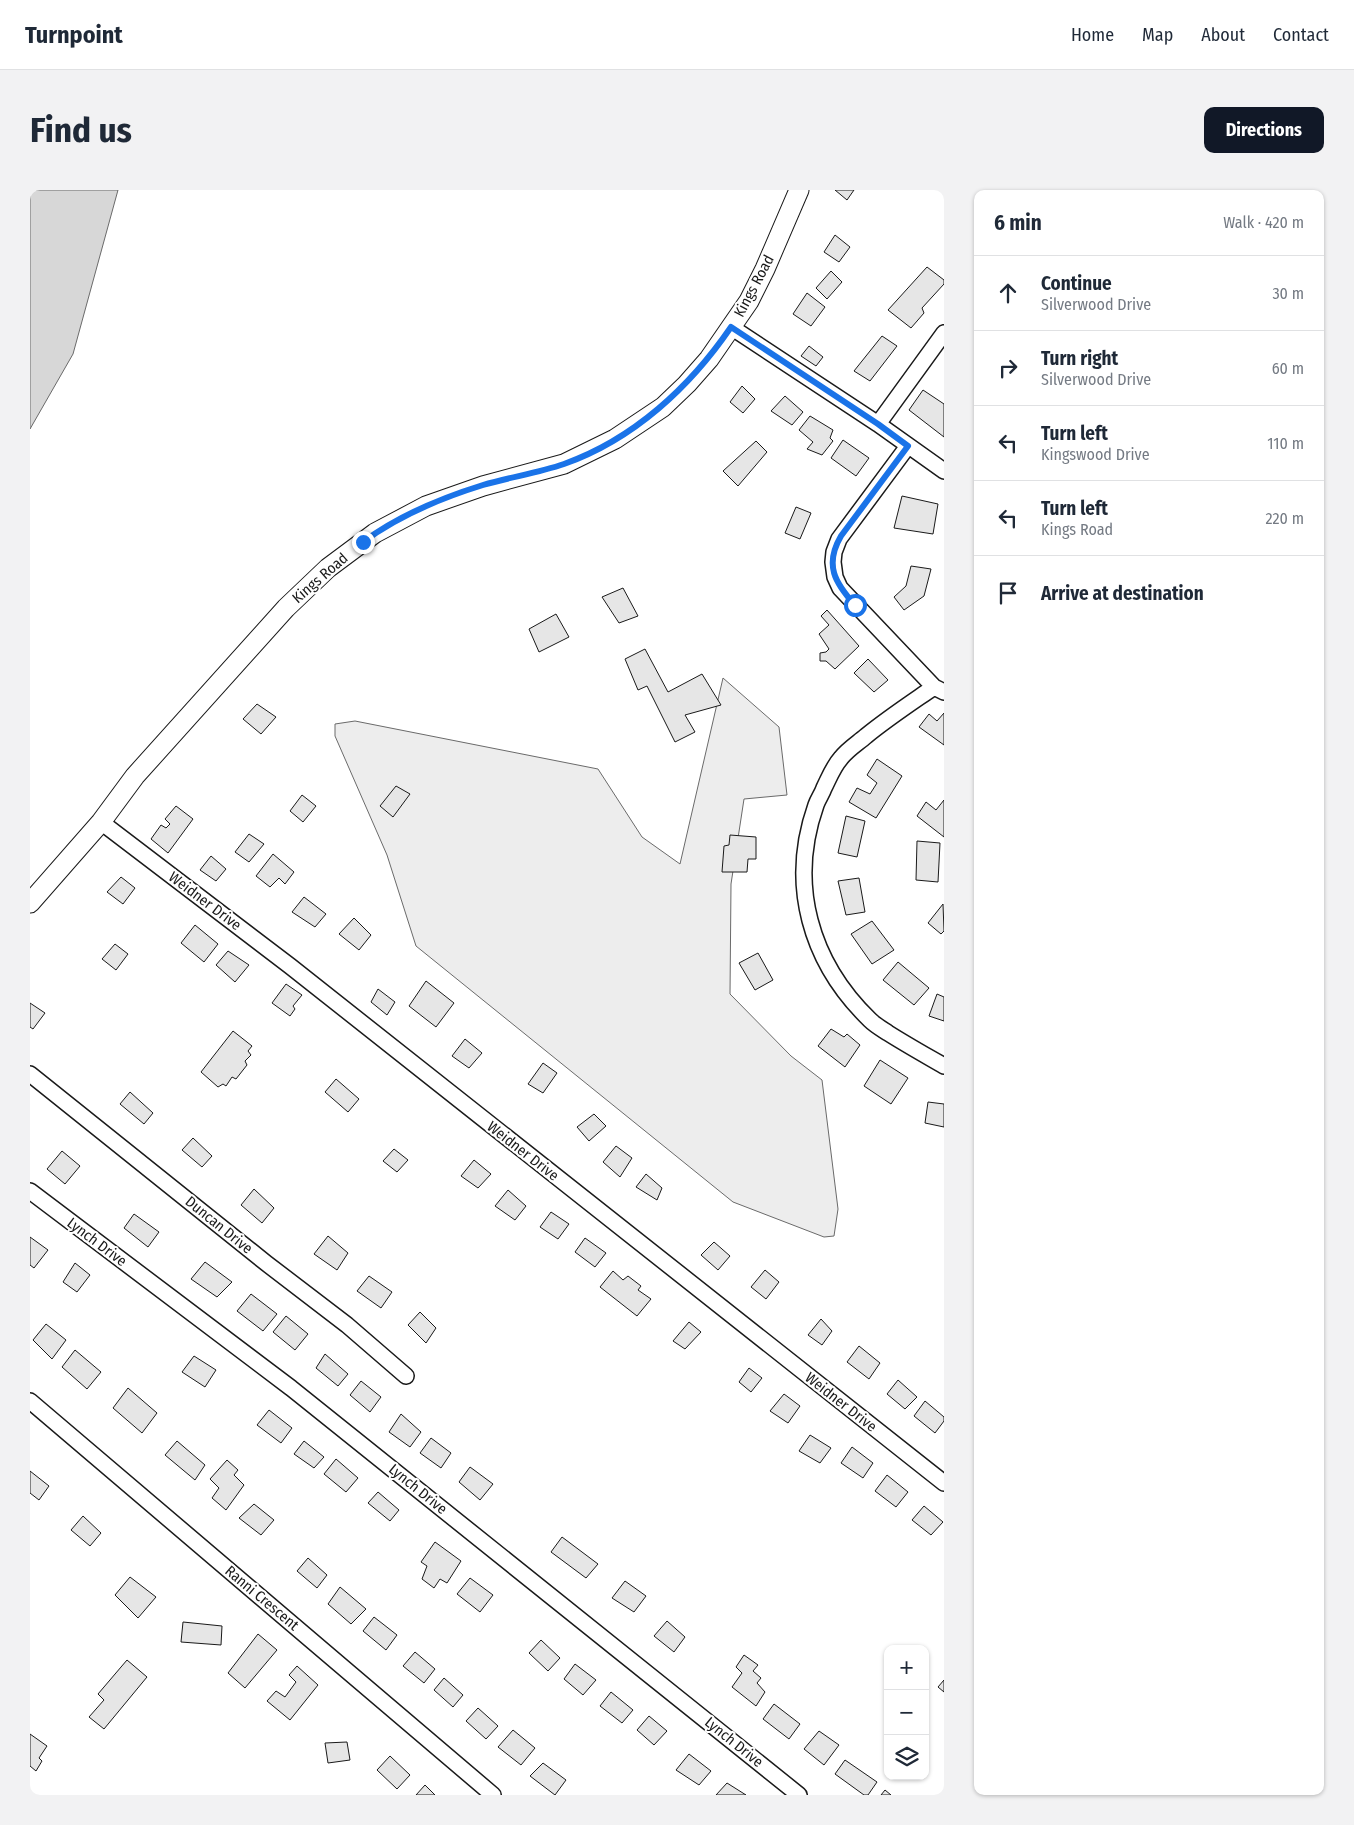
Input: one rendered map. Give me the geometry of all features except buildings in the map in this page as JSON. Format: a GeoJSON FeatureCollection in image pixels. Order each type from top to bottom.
{"type":"FeatureCollection","features":[{"type":"Feature","properties":{"kind":"main road","name":"Kings Road"},"geometry":{"type":"LineString","coordinates":[[30,903],[101,822],[135,776],[286,608],[328,568],[375,533],[426,506],[483,486],[564,464],[616,439],[663,407],[709,359],[749,301],[799,190]]}},
{"type":"Feature","properties":{"kind":"street"},"geometry":{"type":"LineString","coordinates":[[731,327],[878,424],[944,471]]}},
{"type":"Feature","properties":{"kind":"street"},"geometry":{"type":"LineString","coordinates":[[878,424],[944,333]]}},
{"type":"Feature","properties":{"kind":"street"},"geometry":{"type":"LineString","coordinates":[[908,446],[839,540],[833,557],[834,573],[840,588],[855,605],[939,690],[894,714],[855,744],[833,769],[817,802],[811,822],[804,857],[804,884],[814,937],[822,957],[843,990],[872,1022],[908,1046],[944,1066]]}},
{"type":"Feature","properties":{"kind":"street","name":"Weidner Drive"},"geometry":{"type":"LineString","coordinates":[[101,822],[290,966],[944,1482]]}},
{"type":"Feature","properties":{"kind":"street","name":"Duncan Drive"},"geometry":{"type":"LineString","coordinates":[[30,1074],[266,1263],[347,1325],[406,1376]]}},
{"type":"Feature","properties":{"kind":"street","name":"Lynch Drive"},"geometry":{"type":"LineString","coordinates":[[30,1191],[298,1394],[799,1795]]}},
{"type":"Feature","properties":{"kind":"street","name":"Ranni Crescent"},"geometry":{"type":"LineString","coordinates":[[30,1401],[493,1795]]}},
{"type":"Feature","properties":{"kind":"shaded area"},"geometry":{"type":"Polygon","coordinates":[[[30,190],[118,190],[73,354],[30,429],[30,190]]]}},
{"type":"Feature","properties":{"kind":"shaded area"},"geometry":{"type":"Polygon","coordinates":[[[723,678],[779,727],[787,795],[744,799],[731,884],[730,994],[791,1056],[822,1080],[838,1209],[834,1236],[824,1237],[733,1202],[416,946],[387,855],[335,736],[335,724],[355,721],[598,769],[642,837],[680,864],[723,678]]]}},
{"type":"Feature","properties":{"kind":"route"},"geometry":{"type":"LineString","coordinates":[[363,542],[375,533],[426,506],[483,486],[564,464],[616,439],[663,407],[687,384],[709,359],[731,327],[878,424],[908,446],[841,536],[834,552],[834,573],[837,583],[855,605]]}}]}
